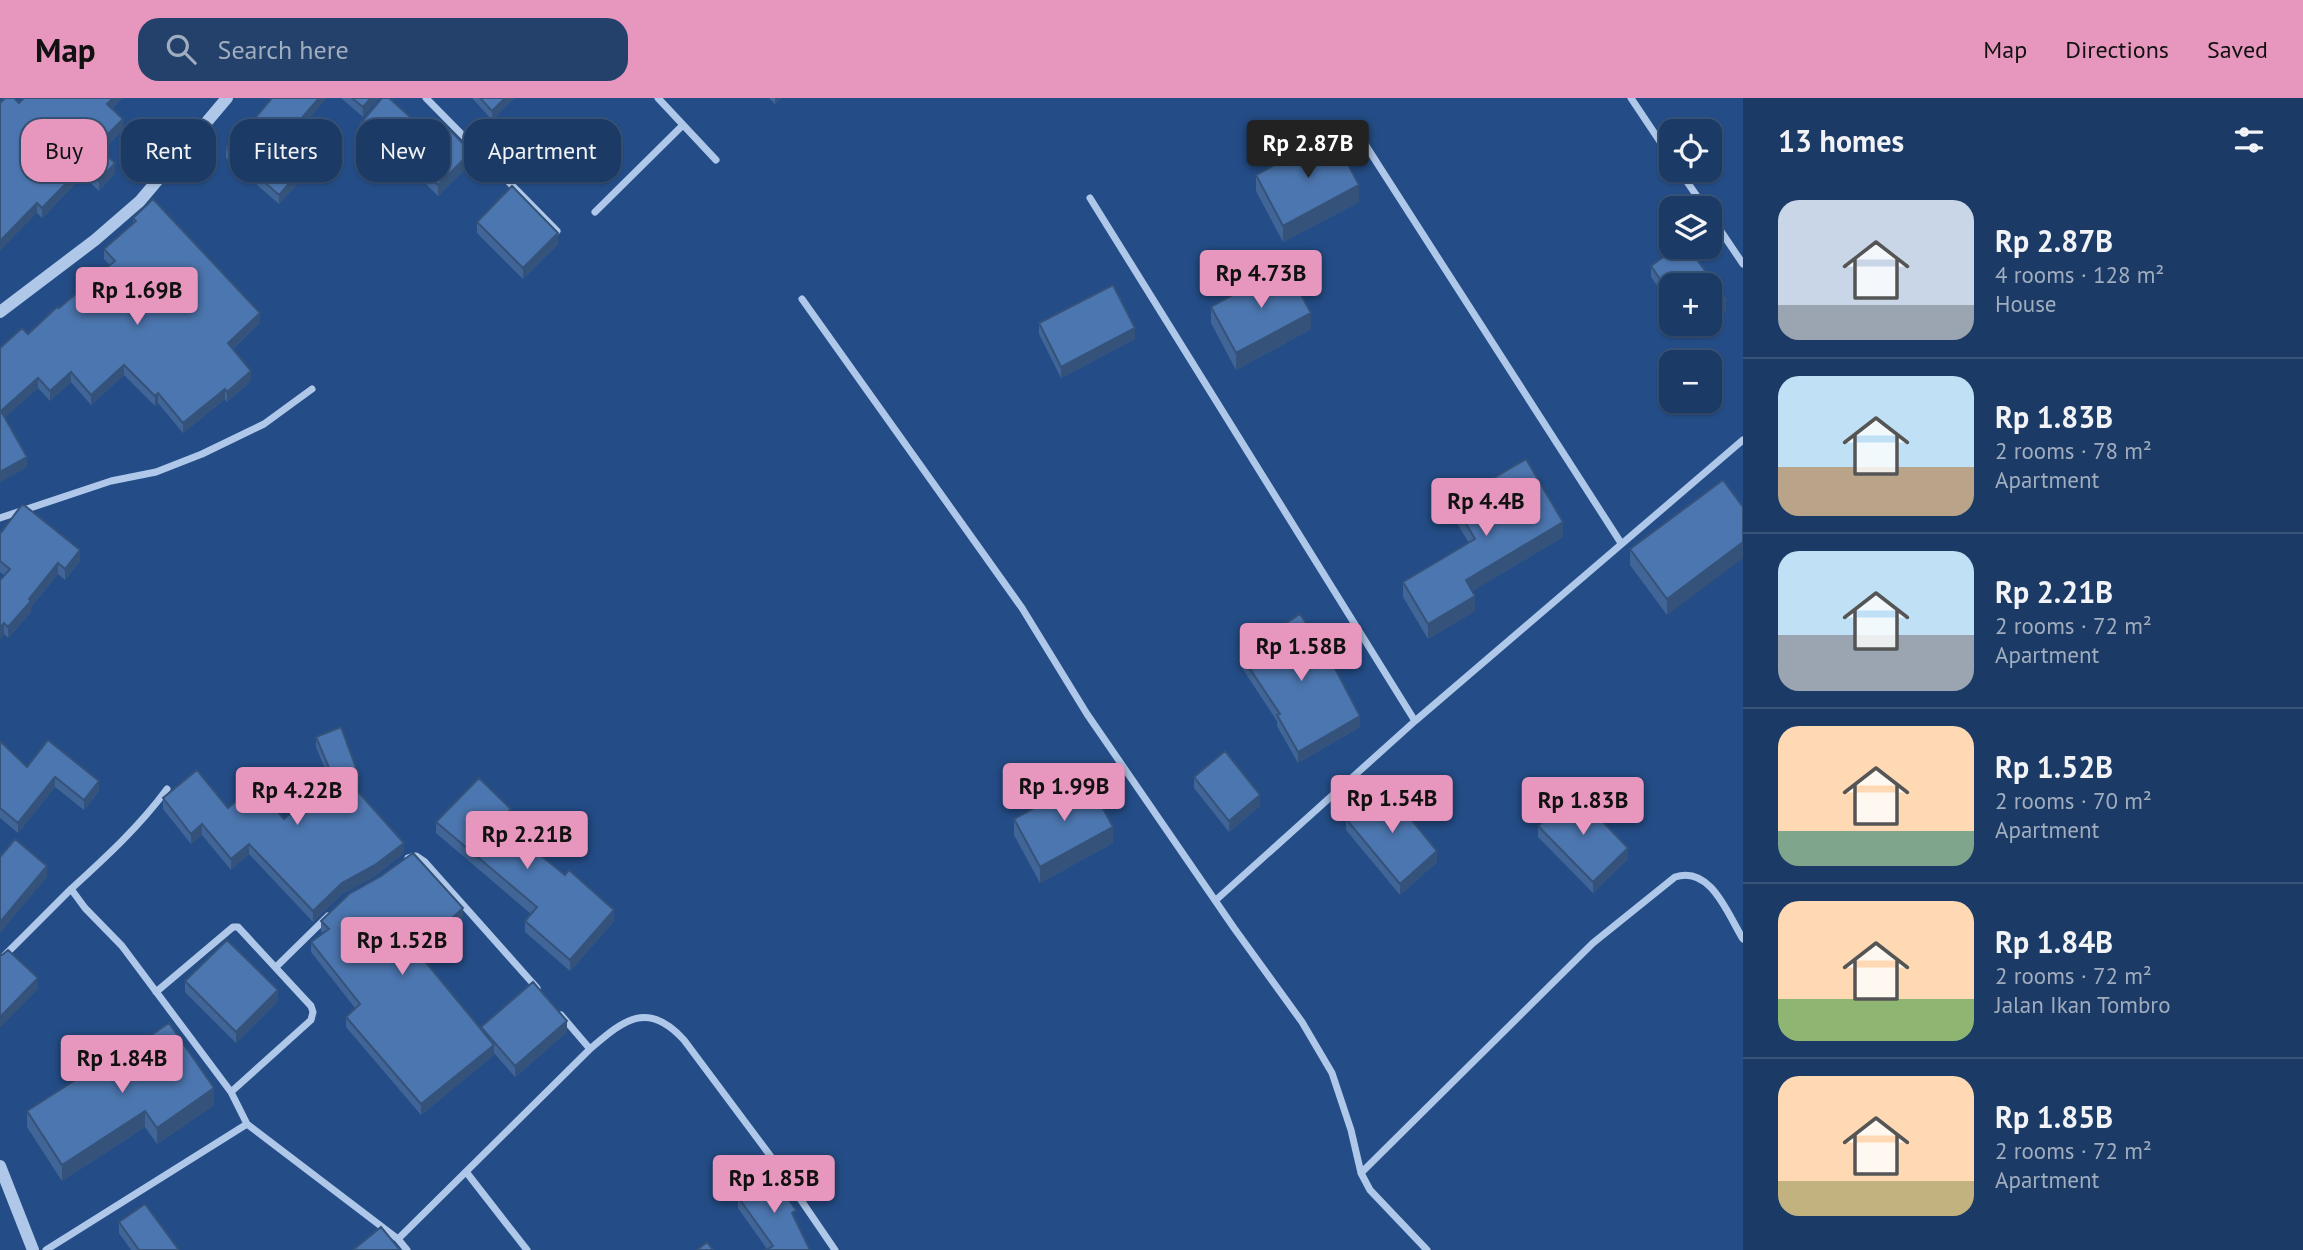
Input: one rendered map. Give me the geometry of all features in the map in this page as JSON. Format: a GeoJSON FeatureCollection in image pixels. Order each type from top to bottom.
{"type":"FeatureCollection","features":[{"type":"Feature","properties":{"kind":"street"},"geometry":{"type":"LineString","coordinates":[[0,312],[95,240],[140,201],[227,98]]}},
{"type":"Feature","properties":{"kind":"street"},"geometry":{"type":"LineString","coordinates":[[426,98],[556,231]]}},
{"type":"Feature","properties":{"kind":"street"},"geometry":{"type":"LineString","coordinates":[[658,98],[716,160]]}},
{"type":"Feature","properties":{"kind":"street"},"geometry":{"type":"LineString","coordinates":[[1631,98],[1659,140]]}},
{"type":"Feature","properties":{"kind":"street"},"geometry":{"type":"LineString","coordinates":[[595,212],[683,125]]}},
{"type":"Feature","properties":{"kind":"street"},"geometry":{"type":"LineString","coordinates":[[1361,138],[1621,543]]}},
{"type":"Feature","properties":{"kind":"street"},"geometry":{"type":"LineString","coordinates":[[1090,198],[1415,721]]}},
{"type":"Feature","properties":{"kind":"street"},"geometry":{"type":"LineString","coordinates":[[1722,233],[1743,264]]}},
{"type":"Feature","properties":{"kind":"street"},"geometry":{"type":"LineString","coordinates":[[802,299],[1014,597],[1087,714],[1321,1051],[1332,1073],[1361,1173],[1370,1190],[1427,1250]]}},
{"type":"Feature","properties":{"kind":"street"},"geometry":{"type":"LineString","coordinates":[[0,518],[111,481],[156,472],[202,454],[264,424],[312,388]]}},
{"type":"Feature","properties":{"kind":"street"},"geometry":{"type":"LineString","coordinates":[[1216,900],[1415,721],[1743,440]]}},
{"type":"Feature","properties":{"kind":"street"},"geometry":{"type":"LineString","coordinates":[[0,960],[71,889],[123,843],[167,789]]}},
{"type":"Feature","properties":{"kind":"street"},"geometry":{"type":"LineString","coordinates":[[398,866],[412,856],[425,862],[544,997]]}},
{"type":"Feature","properties":{"kind":"street"},"geometry":{"type":"LineString","coordinates":[[1361,1173],[1593,943],[1675,877],[1691,875],[1707,882],[1743,939]]}},
{"type":"Feature","properties":{"kind":"street"},"geometry":{"type":"LineString","coordinates":[[71,889],[85,908],[122,946],[231,1092],[247,1124],[398,1239],[407,1250]]}},
{"type":"Feature","properties":{"kind":"street"},"geometry":{"type":"LineString","coordinates":[[276,967],[330,914]]}},
{"type":"Feature","properties":{"kind":"street"},"geometry":{"type":"LineString","coordinates":[[156,992],[233,927],[242,930],[311,1006],[312,1018],[231,1092]]}},
{"type":"Feature","properties":{"kind":"street"},"geometry":{"type":"LineString","coordinates":[[554,1007],[590,1049]]}},
{"type":"Feature","properties":{"kind":"street"},"geometry":{"type":"LineString","coordinates":[[398,1239],[590,1049],[621,1023],[643,1018],[675,1030],[775,1162],[835,1250]]}},
{"type":"Feature","properties":{"kind":"street"},"geometry":{"type":"LineString","coordinates":[[46,1250],[247,1124]]}},
{"type":"Feature","properties":{"kind":"street"},"geometry":{"type":"LineString","coordinates":[[0,1166],[33,1250]]}},
{"type":"Feature","properties":{"kind":"street"},"geometry":{"type":"LineString","coordinates":[[467,1173],[527,1250]]}},
{"type":"Feature","properties":{"kind":"building"},"geometry":{"type":"Polygon","coordinates":[[[5,98],[14,98],[19,103],[24,98],[113,98],[107,104],[123,119],[107,135],[107,119],[21,119],[21,182],[67,182],[42,208],[37,203],[0,241],[0,103],[5,98]]]}},
{"type":"Feature","properties":{"kind":"building"},"geometry":{"type":"Polygon","coordinates":[[[272,98],[319,98],[301,119],[254,119],[272,98]]]}},
{"type":"Feature","properties":{"kind":"building"},"geometry":{"type":"Polygon","coordinates":[[[352,98],[371,98],[363,107],[352,98]]]}},
{"type":"Feature","properties":{"kind":"building"},"geometry":{"type":"Polygon","coordinates":[[[382,98],[389,98],[412,119],[364,119],[382,98]]]}},
{"type":"Feature","properties":{"kind":"building"},"geometry":{"type":"Polygon","coordinates":[[[480,98],[505,98],[492,111],[480,98]]]}},
{"type":"Feature","properties":{"kind":"building"},"geometry":{"type":"Polygon","coordinates":[[[450,130],[464,145],[464,159],[450,173],[450,130]]]}},
{"type":"Feature","properties":{"kind":"building"},"geometry":{"type":"Polygon","coordinates":[[[1332,134],[1359,185],[1283,226],[1256,175],[1332,134]]]}},
{"type":"Feature","properties":{"kind":"building"},"geometry":{"type":"Polygon","coordinates":[[[107,156],[115,163],[107,172],[107,156]]]}},
{"type":"Feature","properties":{"kind":"building"},"geometry":{"type":"Polygon","coordinates":[[[264,182],[290,182],[279,195],[264,182]]]}},
{"type":"Feature","properties":{"kind":"building"},"geometry":{"type":"Polygon","coordinates":[[[512,186],[558,233],[523,268],[477,222],[512,186]]]}},
{"type":"Feature","properties":{"kind":"building"},"geometry":{"type":"Polygon","coordinates":[[[153,199],[260,313],[228,343],[251,371],[227,392],[225,389],[183,423],[158,393],[155,396],[124,365],[91,395],[71,372],[50,391],[38,378],[1,411],[27,457],[0,472],[0,348],[22,328],[28,334],[115,261],[104,249],[136,221],[133,218],[153,199]]]}},
{"type":"Feature","properties":{"kind":"building"},"geometry":{"type":"Polygon","coordinates":[[[1661,259],[1697,259],[1707,273],[1659,273],[1659,278],[1651,266],[1661,259]]]}},
{"type":"Feature","properties":{"kind":"building"},"geometry":{"type":"Polygon","coordinates":[[[1285,266],[1311,313],[1236,353],[1211,307],[1285,266]]]}},
{"type":"Feature","properties":{"kind":"building"},"geometry":{"type":"Polygon","coordinates":[[[1113,285],[1135,328],[1061,367],[1039,323],[1113,285]]]}},
{"type":"Feature","properties":{"kind":"building"},"geometry":{"type":"Polygon","coordinates":[[[1526,459],[1563,522],[1466,580],[1475,596],[1428,624],[1403,582],[1475,539],[1453,502],[1526,459]]]}},
{"type":"Feature","properties":{"kind":"building"},"geometry":{"type":"Polygon","coordinates":[[[1723,480],[1743,507],[1743,542],[1667,599],[1630,549],[1723,480]]]}},
{"type":"Feature","properties":{"kind":"building"},"geometry":{"type":"Polygon","coordinates":[[[24,505],[80,550],[65,569],[58,563],[29,599],[31,601],[8,627],[4,623],[0,628],[0,580],[10,569],[0,561],[0,534],[24,505]]]}},
{"type":"Feature","properties":{"kind":"building"},"geometry":{"type":"Polygon","coordinates":[[[1300,614],[1330,659],[1360,716],[1298,752],[1277,715],[1280,714],[1240,654],[1300,614]]]}},
{"type":"Feature","properties":{"kind":"building"},"geometry":{"type":"Polygon","coordinates":[[[341,727],[359,776],[351,784],[404,843],[375,865],[342,883],[313,911],[249,844],[231,859],[202,824],[191,834],[163,798],[197,770],[228,808],[255,785],[284,819],[332,775],[316,737],[341,727]]]}},
{"type":"Feature","properties":{"kind":"building"},"geometry":{"type":"Polygon","coordinates":[[[48,740],[99,781],[84,800],[55,777],[18,823],[0,808],[0,743],[27,767],[48,740]]]}},
{"type":"Feature","properties":{"kind":"building"},"geometry":{"type":"Polygon","coordinates":[[[1225,751],[1260,795],[1229,821],[1194,777],[1225,751]]]}},
{"type":"Feature","properties":{"kind":"building"},"geometry":{"type":"Polygon","coordinates":[[[479,778],[511,809],[499,821],[565,875],[569,870],[614,910],[570,960],[525,921],[537,907],[436,822],[479,778]]]}},
{"type":"Feature","properties":{"kind":"building"},"geometry":{"type":"Polygon","coordinates":[[[1087,779],[1113,827],[1040,867],[1014,819],[1087,779]]]}},
{"type":"Feature","properties":{"kind":"building"},"geometry":{"type":"Polygon","coordinates":[[[1385,787],[1437,851],[1400,884],[1346,819],[1385,787]]]}},
{"type":"Feature","properties":{"kind":"building"},"geometry":{"type":"Polygon","coordinates":[[[1574,792],[1628,848],[1593,882],[1538,826],[1574,792]]]}},
{"type":"Feature","properties":{"kind":"building"},"geometry":{"type":"Polygon","coordinates":[[[15,839],[47,866],[0,922],[0,857],[15,839]]]}},
{"type":"Feature","properties":{"kind":"building"},"geometry":{"type":"Polygon","coordinates":[[[413,853],[463,908],[422,946],[424,949],[419,954],[494,1045],[421,1104],[346,1017],[360,1004],[311,942],[329,929],[321,921],[349,894],[381,876],[413,853]]]}},
{"type":"Feature","properties":{"kind":"building"},"geometry":{"type":"Polygon","coordinates":[[[227,940],[278,990],[236,1032],[185,981],[227,940]]]}},
{"type":"Feature","properties":{"kind":"building"},"geometry":{"type":"Polygon","coordinates":[[[8,950],[38,978],[0,1017],[0,954],[8,950]]]}},
{"type":"Feature","properties":{"kind":"building"},"geometry":{"type":"Polygon","coordinates":[[[533,982],[567,1021],[515,1066],[481,1027],[533,982]]]}},
{"type":"Feature","properties":{"kind":"building"},"geometry":{"type":"Polygon","coordinates":[[[169,1023],[214,1088],[157,1128],[145,1111],[62,1165],[27,1111],[94,1068],[97,1072],[169,1023]]]}},
{"type":"Feature","properties":{"kind":"building"},"geometry":{"type":"Polygon","coordinates":[[[770,1174],[796,1210],[792,1213],[810,1250],[766,1250],[773,1246],[738,1197],[770,1174]]]}},
{"type":"Feature","properties":{"kind":"building"},"geometry":{"type":"Polygon","coordinates":[[[145,1204],[179,1250],[139,1250],[119,1222],[145,1204]]]}},
{"type":"Feature","properties":{"kind":"building"},"geometry":{"type":"Polygon","coordinates":[[[381,1227],[400,1250],[353,1250],[381,1227]]]}},
{"type":"Feature","properties":{"kind":"building"},"geometry":{"type":"Polygon","coordinates":[[[707,1242],[713,1250],[697,1250],[707,1242]]]}}]}
